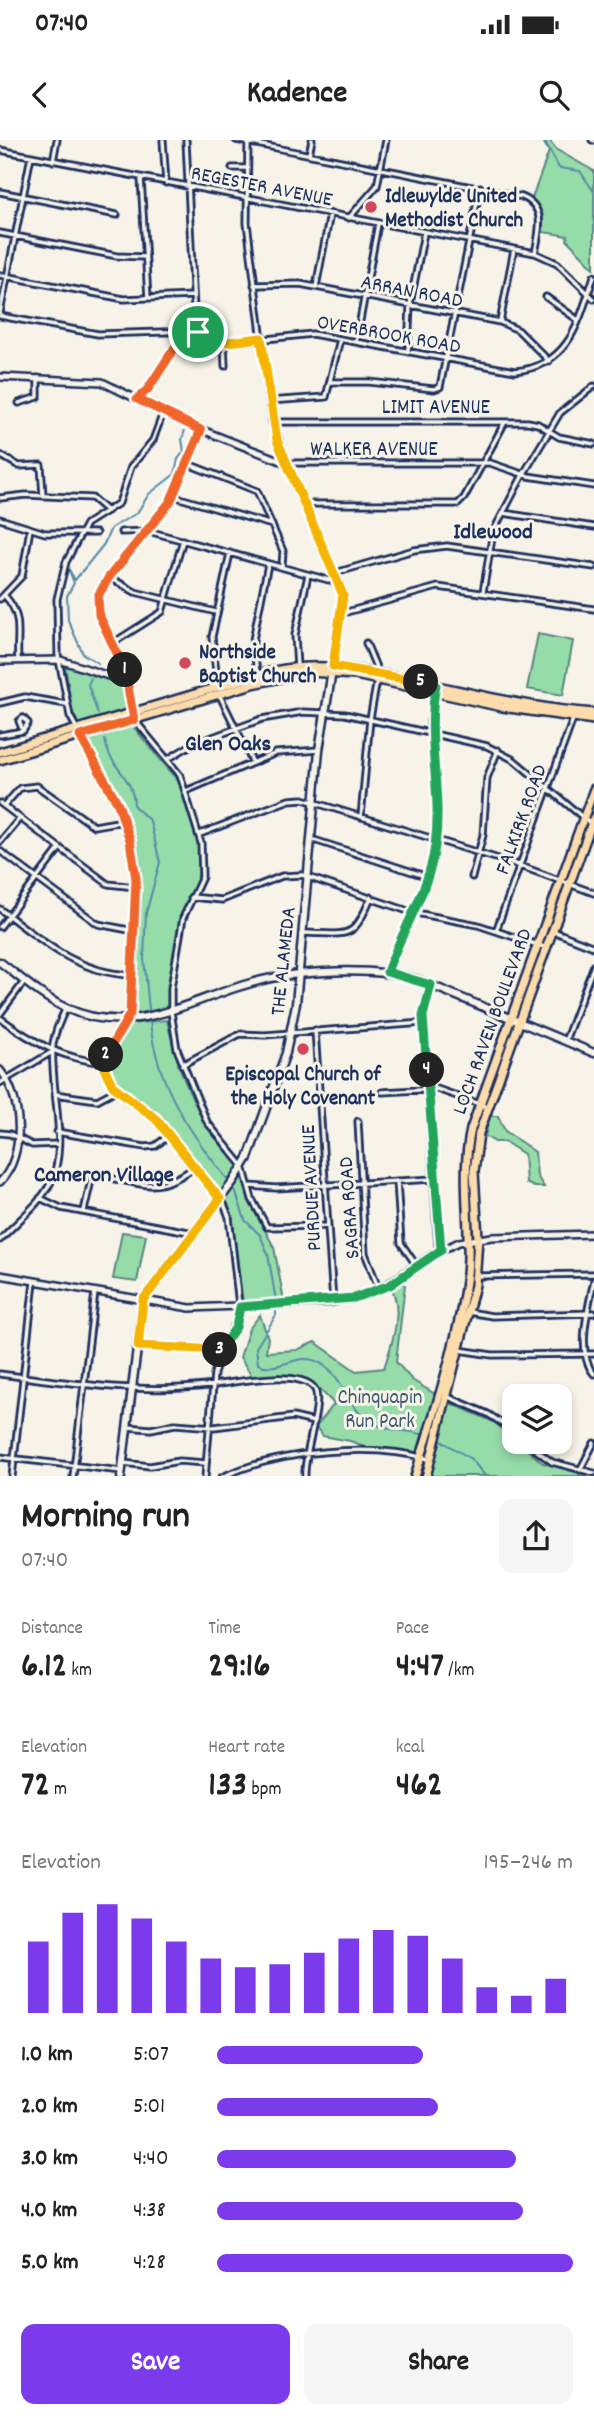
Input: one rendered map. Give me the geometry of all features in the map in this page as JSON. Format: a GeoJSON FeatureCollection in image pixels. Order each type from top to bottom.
{"type":"FeatureCollection","features":[{"type":"Feature","properties":{"kind":"main road"},"geometry":{"type":"LineString","coordinates":[[218,691],[257,676],[297,667],[332,669],[594,720]]}},
{"type":"Feature","properties":{"kind":"main road"},"geometry":{"type":"LineString","coordinates":[[0,760],[78,733],[218,691],[289,674],[332,669]]}},
{"type":"Feature","properties":{"kind":"main road","name":"THE ALAMEDA"},"geometry":{"type":"LineString","coordinates":[[143,1300],[243,1166],[260,1128],[292,1032],[319,750],[332,669]]}},
{"type":"Feature","properties":{"kind":"main road"},"geometry":{"type":"LineString","coordinates":[[436,689],[594,713]]}},
{"type":"Feature","properties":{"kind":"main road"},"geometry":{"type":"LineString","coordinates":[[0,752],[78,733]]}},
{"type":"Feature","properties":{"kind":"main road","name":"LOCH RAVEN BOULEVARD"},"geometry":{"type":"LineString","coordinates":[[426,1476],[475,1285],[478,1238],[474,1165],[484,1105],[536,945],[594,789]]}},
{"type":"Feature","properties":{"kind":"main road","name":"LOCH RAVEN BOULEVARD"},"geometry":{"type":"LineString","coordinates":[[415,1476],[466,1284],[466,1162],[471,1129],[519,1022],[593,822]]}},
{"type":"Feature","properties":{"kind":"main road"},"geometry":{"type":"LineString","coordinates":[[0,962],[66,1008],[93,1016],[128,1018],[171,1012],[251,983],[298,976],[387,972],[431,985],[594,1053]]}},
{"type":"Feature","properties":{"kind":"main road"},"geometry":{"type":"LineString","coordinates":[[466,1284],[475,1285]]}},
{"type":"Feature","properties":{"kind":"main road"},"geometry":{"type":"LineString","coordinates":[[122,1470],[143,1300]]}},
{"type":"Feature","properties":{"kind":"main road"},"geometry":{"type":"LineString","coordinates":[[455,1329],[464,1332]]}},
{"type":"Feature","properties":{"kind":"street"},"geometry":{"type":"LineString","coordinates":[[53,160],[57,140]]}},
{"type":"Feature","properties":{"kind":"street"},"geometry":{"type":"LineString","coordinates":[[162,140],[166,183]]}},
{"type":"Feature","properties":{"kind":"street"},"geometry":{"type":"LineString","coordinates":[[186,140],[195,331]]}},
{"type":"Feature","properties":{"kind":"street"},"geometry":{"type":"LineString","coordinates":[[236,140],[522,197],[534,204],[540,218],[535,253]]}},
{"type":"Feature","properties":{"kind":"street"},"geometry":{"type":"LineString","coordinates":[[309,154],[312,140]]}},
{"type":"Feature","properties":{"kind":"street"},"geometry":{"type":"LineString","coordinates":[[349,218],[374,190],[381,170],[386,140]]}},
{"type":"Feature","properties":{"kind":"street"},"geometry":{"type":"LineString","coordinates":[[248,142],[246,199],[254,285],[272,420]]}},
{"type":"Feature","properties":{"kind":"street","name":"REGESTER AVENUE"},"geometry":{"type":"LineString","coordinates":[[0,150],[535,253],[557,263],[586,294],[594,298]]}},
{"type":"Feature","properties":{"kind":"street"},"geometry":{"type":"LineString","coordinates":[[0,314],[31,156]]}},
{"type":"Feature","properties":{"kind":"street"},"geometry":{"type":"LineString","coordinates":[[232,168],[247,168]]}},
{"type":"Feature","properties":{"kind":"street"},"geometry":{"type":"LineString","coordinates":[[141,178],[148,298]]}},
{"type":"Feature","properties":{"kind":"street"},"geometry":{"type":"LineString","coordinates":[[331,382],[350,380],[436,389],[441,384],[480,187]]}},
{"type":"Feature","properties":{"kind":"street"},"geometry":{"type":"LineString","coordinates":[[0,192],[117,215]]}},
{"type":"Feature","properties":{"kind":"street"},"geometry":{"type":"LineString","coordinates":[[316,287],[330,215]]}},
{"type":"Feature","properties":{"kind":"street"},"geometry":{"type":"LineString","coordinates":[[356,342],[378,224]]}},
{"type":"Feature","properties":{"kind":"street"},"geometry":{"type":"LineString","coordinates":[[408,352],[410,305],[424,232]]}},
{"type":"Feature","properties":{"kind":"street"},"geometry":{"type":"LineString","coordinates":[[0,233],[121,257],[145,257]]}},
{"type":"Feature","properties":{"kind":"street"},"geometry":{"type":"LineString","coordinates":[[500,322],[514,250]]}},
{"type":"Feature","properties":{"kind":"street"},"geometry":{"type":"LineString","coordinates":[[0,275],[117,298],[193,296]]}},
{"type":"Feature","properties":{"kind":"street"},"geometry":{"type":"LineString","coordinates":[[549,361],[568,342],[594,276]]}},
{"type":"Feature","properties":{"kind":"street","name":"ARRAN ROAD"},"geometry":{"type":"LineString","coordinates":[[254,285],[288,282],[500,322],[518,330],[549,361]]}},
{"type":"Feature","properties":{"kind":"street"},"geometry":{"type":"LineString","coordinates":[[546,297],[578,320]]}},
{"type":"Feature","properties":{"kind":"street","name":"OVERBROOK ROAD"},"geometry":{"type":"LineString","coordinates":[[0,314],[93,334],[195,331],[223,341],[312,334],[515,371],[539,367],[549,361]]}},
{"type":"Feature","properties":{"kind":"street"},"geometry":{"type":"LineString","coordinates":[[176,332],[180,339]]}},
{"type":"Feature","properties":{"kind":"street"},"geometry":{"type":"LineString","coordinates":[[137,399],[148,389],[186,332]]}},
{"type":"Feature","properties":{"kind":"street"},"geometry":{"type":"LineString","coordinates":[[269,401],[324,398],[331,382],[340,339]]}},
{"type":"Feature","properties":{"kind":"street"},"geometry":{"type":"LineString","coordinates":[[223,341],[225,366]]}},
{"type":"Feature","properties":{"kind":"street","name":"WALKER AVENUE"},"geometry":{"type":"LineString","coordinates":[[0,377],[102,382],[201,430],[286,463],[484,464],[502,466],[523,475],[594,486]]}},
{"type":"Feature","properties":{"kind":"street"},"geometry":{"type":"LineString","coordinates":[[19,404],[38,397],[38,379]]}},
{"type":"Feature","properties":{"kind":"street"},"geometry":{"type":"LineString","coordinates":[[482,592],[493,532],[523,475],[548,430],[567,406],[594,386]]}},
{"type":"Feature","properties":{"kind":"street"},"geometry":{"type":"LineString","coordinates":[[163,413],[153,440],[131,467],[119,503],[108,512],[94,517],[80,533],[66,562],[57,599],[60,660],[66,704],[78,733],[116,798],[134,859],[136,887],[128,1018],[110,1046],[105,1063],[108,1079],[117,1089],[149,1111],[220,1199],[229,1217],[240,1307],[238,1323],[221,1350],[213,1385],[205,1476]]}},
{"type":"Feature","properties":{"kind":"street","name":"LIMIT AVENUE"},"geometry":{"type":"LineString","coordinates":[[272,420],[534,423],[567,439],[594,444]]}},
{"type":"Feature","properties":{"kind":"street","name":"THE ALAMEDA"},"geometry":{"type":"LineString","coordinates":[[272,420],[286,463],[344,597],[332,669]]}},
{"type":"Feature","properties":{"kind":"street"},"geometry":{"type":"LineString","coordinates":[[305,504],[458,504],[484,464],[505,422]]}},
{"type":"Feature","properties":{"kind":"street"},"geometry":{"type":"LineString","coordinates":[[201,430],[173,496],[109,577],[100,591],[97,608],[127,682],[133,716],[168,759],[186,791],[200,834],[202,872],[191,897],[178,943],[171,1012],[182,1065],[207,1122],[243,1166],[254,1205],[265,1225],[273,1230],[328,1226]]}},
{"type":"Feature","properties":{"kind":"street"},"geometry":{"type":"LineString","coordinates":[[0,455],[19,466],[41,465],[43,496]]}},
{"type":"Feature","properties":{"kind":"street"},"geometry":{"type":"LineString","coordinates":[[188,464],[258,493],[284,553],[282,566]]}},
{"type":"Feature","properties":{"kind":"street"},"geometry":{"type":"LineString","coordinates":[[173,496],[272,526]]}},
{"type":"Feature","properties":{"kind":"street"},"geometry":{"type":"LineString","coordinates":[[0,498],[92,498],[108,512]]}},
{"type":"Feature","properties":{"kind":"street"},"geometry":{"type":"LineString","coordinates":[[503,513],[594,527]]}},
{"type":"Feature","properties":{"kind":"street"},"geometry":{"type":"LineString","coordinates":[[0,519],[52,534],[96,533]]}},
{"type":"Feature","properties":{"kind":"street"},"geometry":{"type":"LineString","coordinates":[[0,599],[22,576],[30,529]]}},
{"type":"Feature","properties":{"kind":"street"},"geometry":{"type":"LineString","coordinates":[[121,532],[148,531],[339,583]]}},
{"type":"Feature","properties":{"kind":"street"},"geometry":{"type":"LineString","coordinates":[[113,643],[158,616],[167,601],[183,540]]}},
{"type":"Feature","properties":{"kind":"street"},"geometry":{"type":"LineString","coordinates":[[335,573],[430,547],[489,551],[594,567]]}},
{"type":"Feature","properties":{"kind":"street"},"geometry":{"type":"LineString","coordinates":[[230,552],[216,612],[212,645],[218,691],[238,727],[253,763]]}},
{"type":"Feature","properties":{"kind":"street"},"geometry":{"type":"LineString","coordinates":[[257,676],[253,640],[269,563]]}},
{"type":"Feature","properties":{"kind":"street"},"geometry":{"type":"LineString","coordinates":[[297,667],[295,635],[308,575]]}},
{"type":"Feature","properties":{"kind":"street"},"geometry":{"type":"LineString","coordinates":[[109,577],[130,590],[216,612]]}},
{"type":"Feature","properties":{"kind":"street"},"geometry":{"type":"LineString","coordinates":[[343,613],[433,587],[594,609]]}},
{"type":"Feature","properties":{"kind":"street"},"geometry":{"type":"LineString","coordinates":[[5,595],[15,607],[20,620],[18,659]]}},
{"type":"Feature","properties":{"kind":"street"},"geometry":{"type":"LineString","coordinates":[[361,817],[370,719],[378,677],[366,643]]}},
{"type":"Feature","properties":{"kind":"street"},"geometry":{"type":"LineString","coordinates":[[0,661],[60,660],[127,682]]}},
{"type":"Feature","properties":{"kind":"street"},"geometry":{"type":"LineString","coordinates":[[387,972],[428,877],[436,841],[438,785],[430,733],[436,689]]}},
{"type":"Feature","properties":{"kind":"street"},"geometry":{"type":"LineString","coordinates":[[0,703],[25,697],[66,704]]}},
{"type":"Feature","properties":{"kind":"street"},"geometry":{"type":"LineString","coordinates":[[168,759],[185,747],[238,727],[283,714],[324,711],[370,719],[498,750],[593,822]]}},
{"type":"Feature","properties":{"kind":"street","name":"FALKIRK ROAD"},"geometry":{"type":"LineString","coordinates":[[496,931],[574,718]]}},
{"type":"Feature","properties":{"kind":"street"},"geometry":{"type":"LineString","coordinates":[[0,735],[23,731]]}},
{"type":"Feature","properties":{"kind":"street"},"geometry":{"type":"LineString","coordinates":[[186,791],[285,751],[319,750]]}},
{"type":"Feature","properties":{"kind":"street"},"geometry":{"type":"LineString","coordinates":[[471,877],[485,819],[487,778],[498,750]]}},
{"type":"Feature","properties":{"kind":"street"},"geometry":{"type":"LineString","coordinates":[[124,820],[96,827],[37,786],[20,789],[2,804],[110,885],[136,887]]}},
{"type":"Feature","properties":{"kind":"street"},"geometry":{"type":"LineString","coordinates":[[200,834],[289,800],[314,802],[520,866],[594,893]]}},
{"type":"Feature","properties":{"kind":"street"},"geometry":{"type":"LineString","coordinates":[[0,842],[20,818]]}},
{"type":"Feature","properties":{"kind":"street"},"geometry":{"type":"LineString","coordinates":[[311,839],[428,877]]}},
{"type":"Feature","properties":{"kind":"street"},"geometry":{"type":"LineString","coordinates":[[0,927],[60,848]]}},
{"type":"Feature","properties":{"kind":"street"},"geometry":{"type":"LineString","coordinates":[[0,851],[98,925],[134,931]]}},
{"type":"Feature","properties":{"kind":"street"},"geometry":{"type":"LineString","coordinates":[[191,897],[222,900],[282,876],[307,876],[411,912],[458,920],[547,948]]}},
{"type":"Feature","properties":{"kind":"street"},"geometry":{"type":"LineString","coordinates":[[302,933],[353,931],[360,924],[371,897]]}},
{"type":"Feature","properties":{"kind":"street"},"geometry":{"type":"LineString","coordinates":[[0,909],[73,962],[104,973],[131,975]]}},
{"type":"Feature","properties":{"kind":"street"},"geometry":{"type":"LineString","coordinates":[[553,931],[594,947]]}},
{"type":"Feature","properties":{"kind":"street"},"geometry":{"type":"LineString","coordinates":[[565,1041],[594,965]]}},
{"type":"Feature","properties":{"kind":"street"},"geometry":{"type":"LineString","coordinates":[[25,981],[0,1016],[29,1040],[53,1052],[105,1063]]}},
{"type":"Feature","properties":{"kind":"street"},"geometry":{"type":"LineString","coordinates":[[431,985],[425,1002],[423,1023],[441,1250]]}},
{"type":"Feature","properties":{"kind":"street"},"geometry":{"type":"LineString","coordinates":[[0,1239],[40,1198],[55,1173],[58,1144],[53,1052],[55,1034],[66,1008]]}},
{"type":"Feature","properties":{"kind":"street"},"geometry":{"type":"LineString","coordinates":[[182,1065],[243,1033],[265,1035],[423,1023]]}},
{"type":"Feature","properties":{"kind":"street","name":"PURDUE AVENUE"},"geometry":{"type":"LineString","coordinates":[[315,1030],[333,1302]]}},
{"type":"Feature","properties":{"kind":"street"},"geometry":{"type":"LineString","coordinates":[[0,1083],[53,1052]]}},
{"type":"Feature","properties":{"kind":"street"},"geometry":{"type":"LineString","coordinates":[[0,1070],[15,1105],[17,1137],[15,1161],[0,1182]]}},
{"type":"Feature","properties":{"kind":"street"},"geometry":{"type":"LineString","coordinates":[[55,1094],[97,1100],[117,1089]]}},
{"type":"Feature","properties":{"kind":"street"},"geometry":{"type":"LineString","coordinates":[[382,1092],[440,1089],[484,1105]]}},
{"type":"Feature","properties":{"kind":"street","name":"SAGRA ROAD"},"geometry":{"type":"LineString","coordinates":[[358,1121],[366,1258],[379,1290]]}},
{"type":"Feature","properties":{"kind":"street"},"geometry":{"type":"LineString","coordinates":[[57,1132],[145,1147],[155,1146],[170,1135]]}},
{"type":"Feature","properties":{"kind":"street"},"geometry":{"type":"LineString","coordinates":[[0,1133],[17,1137],[32,1145],[58,1144]]}},
{"type":"Feature","properties":{"kind":"street"},"geometry":{"type":"LineString","coordinates":[[85,1211],[92,1176],[161,1186],[175,1182],[195,1167]]}},
{"type":"Feature","properties":{"kind":"street"},"geometry":{"type":"LineString","coordinates":[[249,1186],[268,1189],[434,1179]]}},
{"type":"Feature","properties":{"kind":"street"},"geometry":{"type":"LineString","coordinates":[[397,1181],[401,1243],[417,1266]]}},
{"type":"Feature","properties":{"kind":"street"},"geometry":{"type":"LineString","coordinates":[[40,1198],[55,1206],[183,1229],[192,1236]]}},
{"type":"Feature","properties":{"kind":"street"},"geometry":{"type":"LineString","coordinates":[[0,1275],[190,1308],[333,1302],[379,1290],[441,1250],[468,1240],[594,1234]]}},
{"type":"Feature","properties":{"kind":"street"},"geometry":{"type":"LineString","coordinates":[[476,1276],[594,1274]]}},
{"type":"Feature","properties":{"kind":"street"},"geometry":{"type":"LineString","coordinates":[[594,1280],[587,1313],[587,1366],[594,1374]]}},
{"type":"Feature","properties":{"kind":"street"},"geometry":{"type":"LineString","coordinates":[[12,1476],[34,1282]]}},
{"type":"Feature","properties":{"kind":"street"},"geometry":{"type":"LineString","coordinates":[[74,1476],[95,1292]]}},
{"type":"Feature","properties":{"kind":"street"},"geometry":{"type":"LineString","coordinates":[[469,1312],[492,1316],[594,1313]]}},
{"type":"Feature","properties":{"kind":"street"},"geometry":{"type":"LineString","coordinates":[[138,1346],[221,1350]]}},
{"type":"Feature","properties":{"kind":"street"},"geometry":{"type":"LineString","coordinates":[[459,1350],[492,1355],[594,1354]]}},
{"type":"Feature","properties":{"kind":"street"},"geometry":{"type":"LineString","coordinates":[[0,1374],[132,1390],[291,1378],[304,1381],[316,1391],[318,1404],[305,1453],[305,1476]]}},
{"type":"Feature","properties":{"kind":"street"},"geometry":{"type":"LineString","coordinates":[[438,1394],[502,1423]]}},
{"type":"Feature","properties":{"kind":"street"},"geometry":{"type":"LineString","coordinates":[[127,1427],[151,1429],[175,1424],[209,1426],[293,1418],[314,1422]]}},
{"type":"Feature","properties":{"kind":"street"},"geometry":{"type":"LineString","coordinates":[[580,1470],[594,1443]]}},
{"type":"Feature","properties":{"kind":"street"},"geometry":{"type":"LineString","coordinates":[[222,1476],[267,1460],[305,1453],[361,1452],[431,1456]]}},
{"type":"Feature","properties":{"kind":"street"},"geometry":{"type":"LineString","coordinates":[[541,1454],[552,1462],[594,1473]]}},
{"type":"Feature","properties":{"kind":"street"},"geometry":{"type":"LineString","coordinates":[[588,1454],[594,1455]]}},
{"type":"Feature","properties":{"kind":"street"},"geometry":{"type":"LineString","coordinates":[[0,1457],[122,1470],[179,1461],[206,1463]]}},
{"type":"Feature","properties":{"kind":"green space"},"geometry":{"type":"Polygon","coordinates":[[[542,140],[549,140],[557,150],[594,171],[594,268],[567,240],[568,236],[543,232],[543,215],[532,198],[549,151],[542,140]]]}},
{"type":"Feature","properties":{"kind":"green space"},"geometry":{"type":"Polygon","coordinates":[[[538,634],[573,641],[563,695],[527,689],[538,634]]]}},
{"type":"Feature","properties":{"kind":"green space"},"geometry":{"type":"Polygon","coordinates":[[[65,665],[125,686],[127,710],[79,725],[72,711],[65,665]]]}},
{"type":"Feature","properties":{"kind":"green space"},"geometry":{"type":"Polygon","coordinates":[[[131,724],[179,782],[200,851],[198,879],[179,925],[168,1011],[134,1015],[140,928],[138,862],[125,814],[86,738],[131,724]]]}},
{"type":"Feature","properties":{"kind":"green space"},"geometry":{"type":"Polygon","coordinates":[[[167,1020],[178,1062],[192,1098],[212,1131],[239,1165],[219,1194],[165,1124],[143,1104],[118,1087],[109,1072],[111,1053],[129,1024],[167,1020]]]}},
{"type":"Feature","properties":{"kind":"green space"},"geometry":{"type":"Polygon","coordinates":[[[490,1116],[498,1116],[505,1131],[535,1152],[537,1176],[544,1187],[534,1187],[526,1183],[524,1154],[505,1142],[495,1142],[485,1136],[490,1116]]]}},
{"type":"Feature","properties":{"kind":"green space"},"geometry":{"type":"Polygon","coordinates":[[[244,1174],[250,1203],[274,1247],[284,1301],[243,1304],[232,1216],[224,1201],[244,1174]]]}},
{"type":"Feature","properties":{"kind":"green space"},"geometry":{"type":"Polygon","coordinates":[[[122,1232],[146,1235],[137,1282],[113,1279],[122,1232]]]}},
{"type":"Feature","properties":{"kind":"green space","name":"Chinquapin Run Park"},"geometry":{"type":"Polygon","coordinates":[[[402,1283],[405,1285],[396,1362],[412,1380],[450,1403],[494,1422],[502,1429],[502,1454],[532,1454],[543,1463],[589,1476],[429,1476],[432,1458],[398,1450],[373,1449],[323,1436],[316,1427],[334,1404],[323,1393],[306,1380],[290,1376],[253,1378],[240,1357],[249,1329],[260,1315],[268,1338],[266,1352],[297,1350],[315,1342],[356,1371],[384,1368],[396,1318],[397,1308],[392,1289],[402,1283]]]}},
{"type":"Feature","properties":{"kind":"waterway"},"geometry":{"type":"LineString","coordinates":[[544,140],[559,168],[580,171],[594,192]]}},
{"type":"Feature","properties":{"kind":"waterway"},"geometry":{"type":"LineString","coordinates":[[98,663],[83,654],[68,620],[67,596],[74,583],[68,568],[75,580],[104,544],[111,528],[137,513],[149,494],[175,474],[178,459],[184,452],[182,439],[186,427]]}},
{"type":"Feature","properties":{"kind":"waterway"},"geometry":{"type":"LineString","coordinates":[[92,675],[88,685],[98,714]]}},
{"type":"Feature","properties":{"kind":"waterway"},"geometry":{"type":"LineString","coordinates":[[105,740],[111,757],[130,786],[134,806],[150,821],[160,862],[146,913],[144,958],[149,1010]]}},
{"type":"Feature","properties":{"kind":"waterway"},"geometry":{"type":"LineString","coordinates":[[150,1022],[167,1087],[188,1126],[228,1180]]}},
{"type":"Feature","properties":{"kind":"waterway"},"geometry":{"type":"LineString","coordinates":[[235,1190],[245,1220],[260,1235],[268,1254],[276,1301]]}},
{"type":"Feature","properties":{"kind":"waterway"},"geometry":{"type":"LineString","coordinates":[[276,1307],[276,1315],[256,1348],[258,1364],[274,1366],[304,1359],[320,1363],[335,1376],[357,1410],[372,1423],[384,1428],[425,1435]]}},
{"type":"Feature","properties":{"kind":"waterway"},"geometry":{"type":"LineString","coordinates":[[440,1440],[471,1459],[485,1476]]}},
{"type":"Feature","properties":{"kind":"place","name":"Idlewylde United Methodist Church"},"geometry":{"type":"Point","coordinates":[371,207]}},
{"type":"Feature","properties":{"kind":"place","name":"Northside Baptist Church"},"geometry":{"type":"Point","coordinates":[185,663]}},
{"type":"Feature","properties":{"kind":"place","name":"Episcopal Church of the Holy Covenant"},"geometry":{"type":"Point","coordinates":[303,1049]}},
{"type":"Feature","properties":{"kind":"district","name":"Idlewood"},"geometry":{"type":"Point","coordinates":[493,530]}},
{"type":"Feature","properties":{"kind":"district","name":"Glen Oaks"},"geometry":{"type":"Point","coordinates":[228,742]}},
{"type":"Feature","properties":{"kind":"district","name":"Cameron Village"},"geometry":{"type":"Point","coordinates":[104,1173]}},
{"type":"Feature","properties":{"kind":"route"},"geometry":{"type":"LineString","coordinates":[[186,332],[198,332],[229,342],[261,338],[272,422],[277,440],[343,595],[344,606],[333,666],[436,685],[430,722],[430,743],[438,793],[435,850],[426,882],[387,972],[431,985],[423,1010],[423,1023],[438,1245],[441,1250],[390,1285],[354,1298],[333,1302],[240,1307],[238,1323],[221,1350],[172,1350],[138,1346],[143,1300],[220,1199],[166,1129],[149,1111],[113,1086],[105,1070],[107,1052],[130,1014],[136,879],[130,840],[118,804],[80,736],[134,720],[125,670],[99,615],[97,600],[103,585],[170,502],[201,430],[137,399],[148,389],[183,335],[186,332]]}}]}
